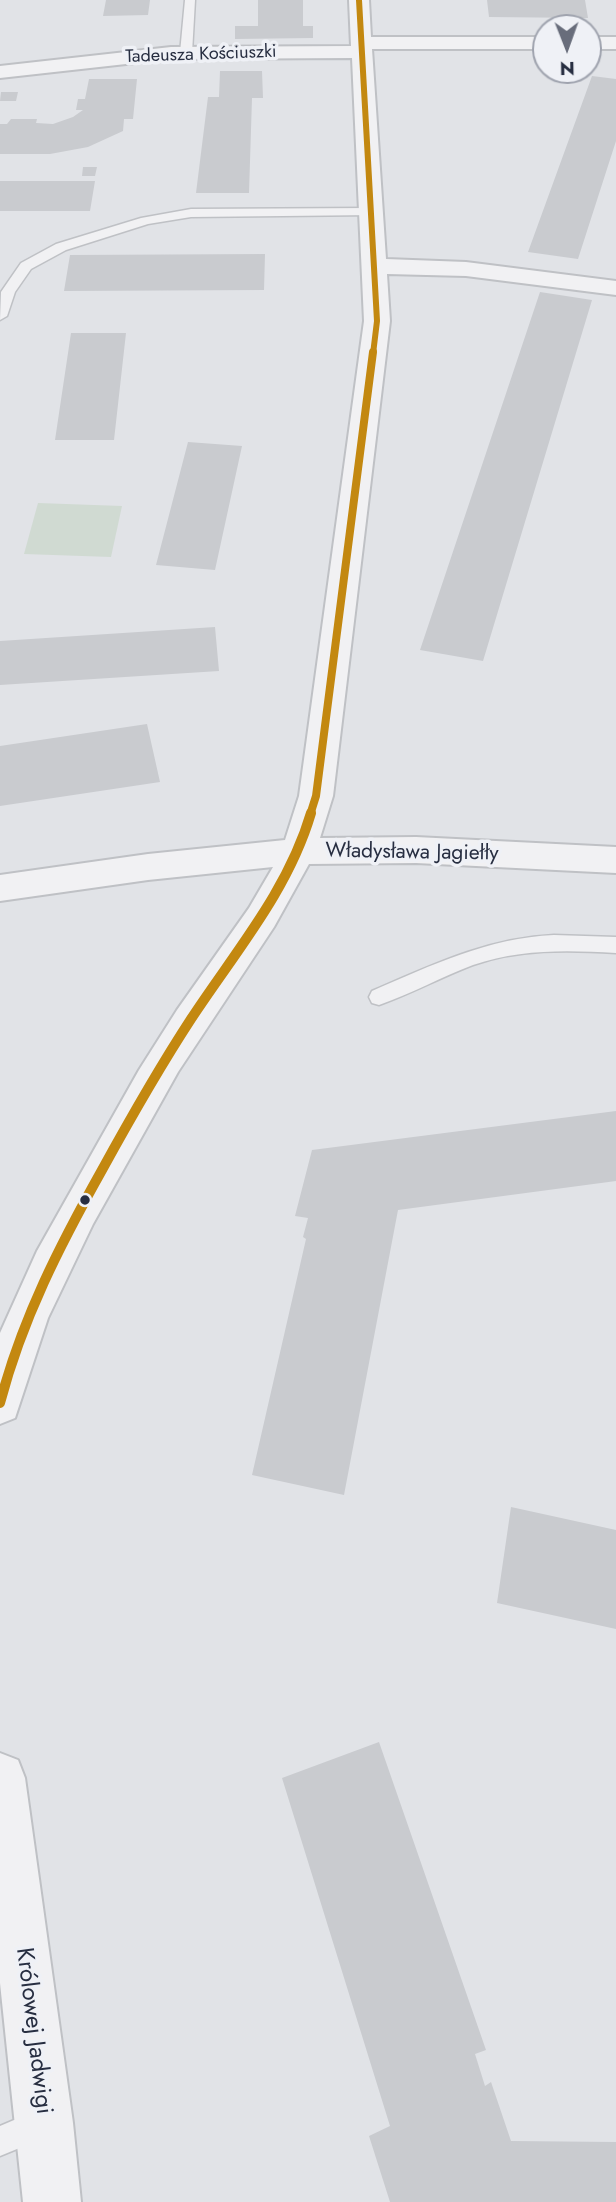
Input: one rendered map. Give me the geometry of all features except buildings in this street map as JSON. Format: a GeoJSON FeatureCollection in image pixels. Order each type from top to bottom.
{"type":"FeatureCollection","features":[{"type":"Feature","properties":{"kind":"street"},"geometry":{"type":"LineString","coordinates":[[0,1403],[10,1358],[31,1304],[59,1246],[191,1019],[257,923],[298,852],[316,796],[377,321],[359,0]]}},
{"type":"Feature","properties":{"kind":"street","name":"Tadeusza Kościuszki"},"geometry":{"type":"LineString","coordinates":[[0,72],[186,53],[532,43]]}},
{"type":"Feature","properties":{"kind":"street"},"geometry":{"type":"LineString","coordinates":[[374,266],[466,269],[616,288]]}},
{"type":"Feature","properties":{"kind":"street","name":"Władysława Jagiełły"},"geometry":{"type":"LineString","coordinates":[[0,888],[138,867],[298,852],[400,850],[616,860]]}},
{"type":"Feature","properties":{"kind":"street","name":"Królowej Jadwigi"},"geometry":{"type":"LineString","coordinates":[[0,1778],[22,2132],[52,2202]]}},
{"type":"Feature","properties":{"kind":"lane"},"geometry":{"type":"LineString","coordinates":[[186,53],[190,0]]}},
{"type":"Feature","properties":{"kind":"lane"},"geometry":{"type":"LineString","coordinates":[[0,316],[8,292],[26,265],[61,247],[146,220],[191,213],[370,212]]}},
{"type":"Feature","properties":{"kind":"lane"},"geometry":{"type":"LineString","coordinates":[[379,997],[481,954],[518,946],[557,943],[616,945]]}},
{"type":"Feature","properties":{"kind":"shaded area"},"geometry":{"type":"Polygon","coordinates":[[[38,503],[122,506],[111,557],[24,554],[38,503]]]}},
{"type":"Feature","properties":{"kind":"transit line"},"geometry":{"type":"LineString","coordinates":[[0,1403],[27,1318],[65,1237],[165,1061],[275,896],[301,844],[316,796],[377,321],[359,0]]}}]}
